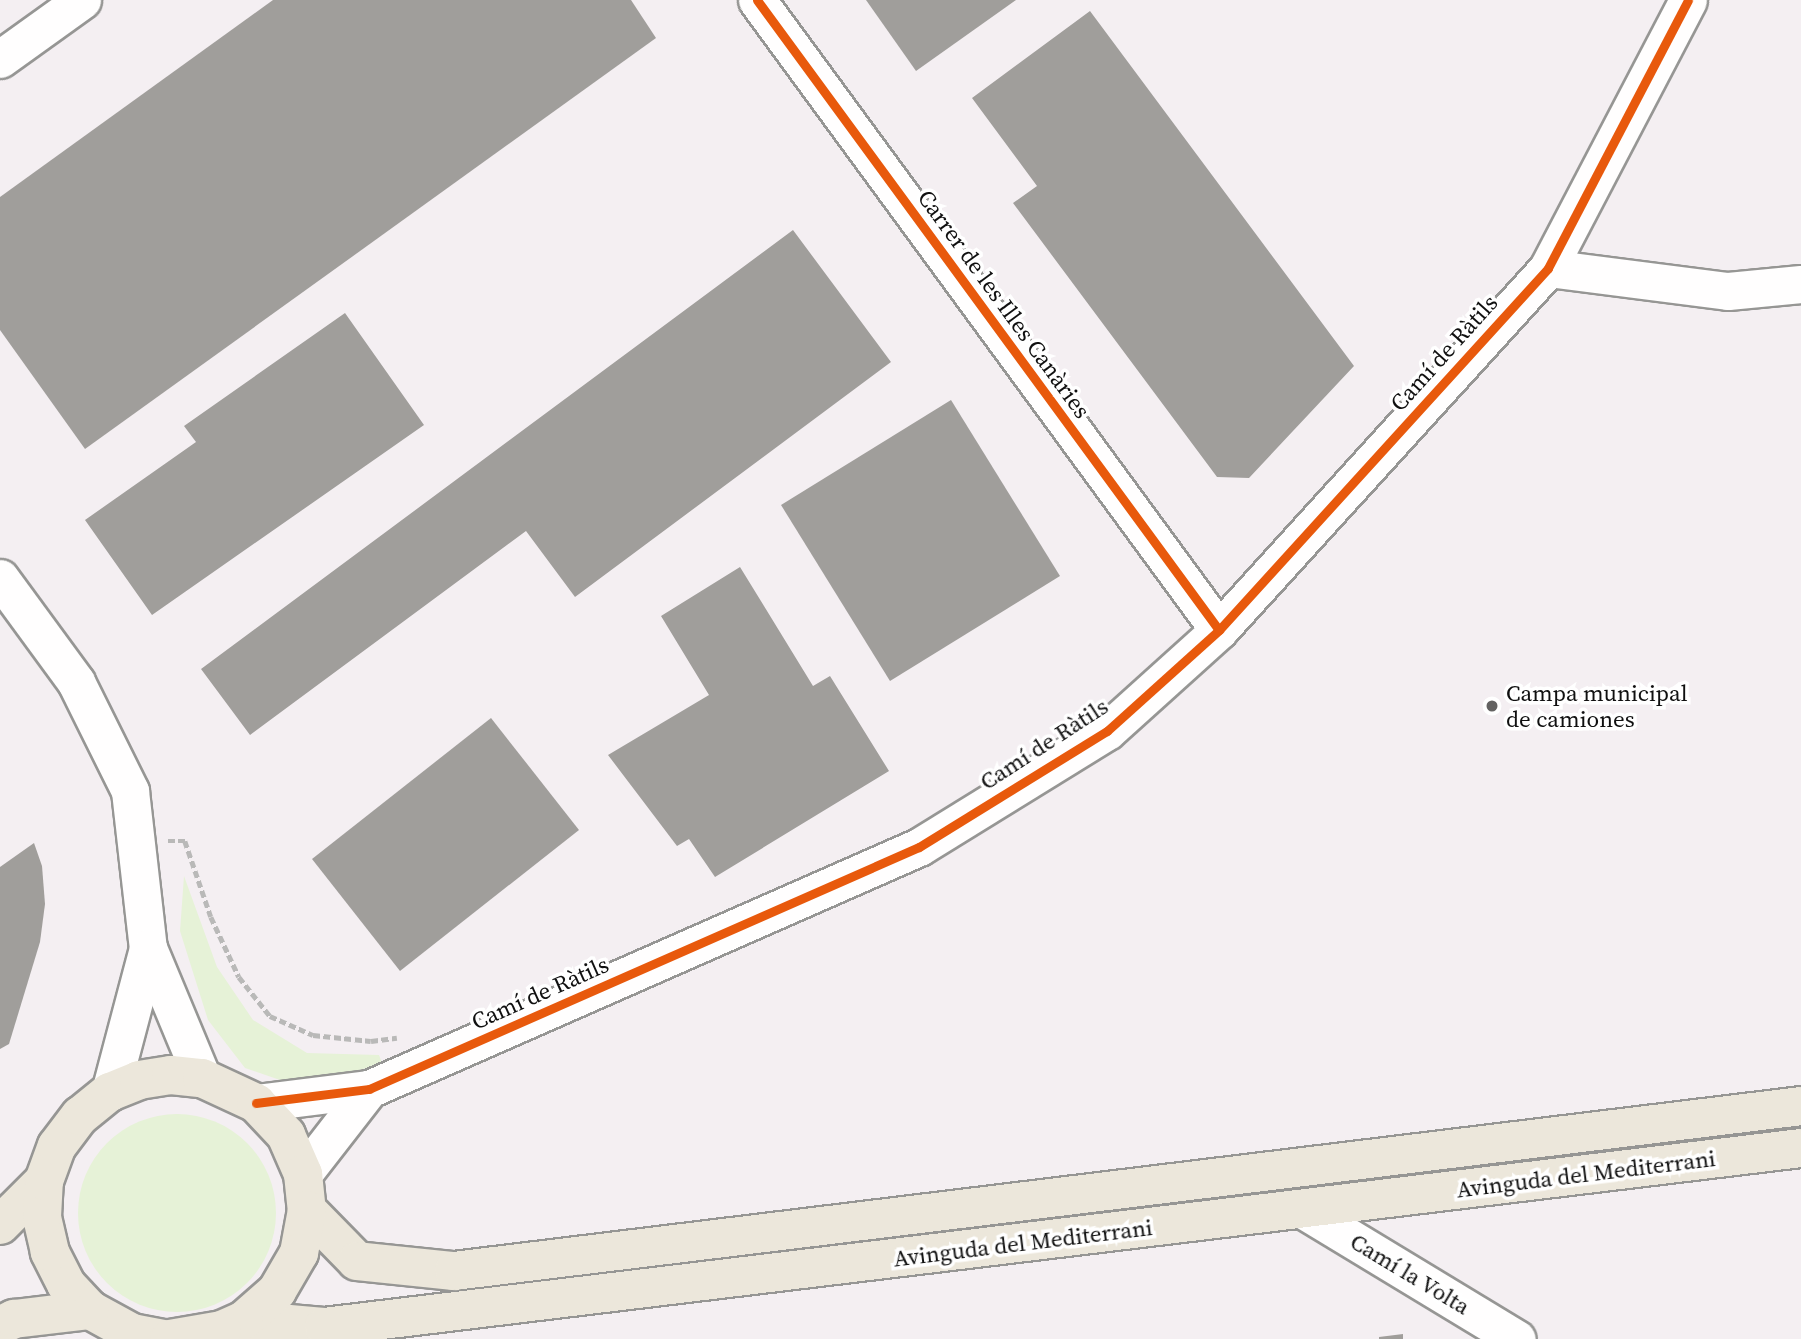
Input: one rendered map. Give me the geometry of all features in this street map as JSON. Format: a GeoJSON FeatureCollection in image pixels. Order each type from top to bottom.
{"type":"FeatureCollection","features":[{"type":"Feature","properties":{"kind":"main road"},"geometry":{"type":"LineString","coordinates":[[0,1326],[14,1319],[90,1310],[166,1338],[244,1320],[277,1291],[299,1253],[305,1192],[286,1135],[256,1103],[202,1078],[171,1075],[139,1080],[110,1092],[80,1116],[57,1146],[44,1181],[42,1217],[50,1252],[66,1284],[90,1310]]}},
{"type":"Feature","properties":{"kind":"main road","name":"Avinguda del Mediterrani"},"geometry":{"type":"LineString","coordinates":[[305,1192],[357,1261],[454,1271],[1797,1105]]}},
{"type":"Feature","properties":{"kind":"main road","name":"Avinguda del Mediterrani"},"geometry":{"type":"LineString","coordinates":[[244,1320],[324,1327],[1801,1148]]}},
{"type":"Feature","properties":{"kind":"main road"},"geometry":{"type":"LineString","coordinates":[[0,1225],[44,1181]]}},
{"type":"Feature","properties":{"kind":"street"},"geometry":{"type":"LineString","coordinates":[[0,59],[82,0]]}},
{"type":"Feature","properties":{"kind":"street","name":"Carrer de les Illes Canàries"},"geometry":{"type":"LineString","coordinates":[[757,0],[1219,630]]}},
{"type":"Feature","properties":{"kind":"street","name":"Camí de Ràtils"},"geometry":{"type":"LineString","coordinates":[[256,1103],[369,1089],[420,1067],[919,847],[1107,731],[1219,630],[1548,268],[1688,0]]}},
{"type":"Feature","properties":{"kind":"street"},"geometry":{"type":"LineString","coordinates":[[1548,268],[1728,291],[1801,284]]}},
{"type":"Feature","properties":{"kind":"street"},"geometry":{"type":"LineString","coordinates":[[0,579],[76,682],[130,791],[148,948],[202,1078]]}},
{"type":"Feature","properties":{"kind":"street"},"geometry":{"type":"LineString","coordinates":[[110,1092],[148,948]]}},
{"type":"Feature","properties":{"kind":"street","name":"Camí de Ràtils"},"geometry":{"type":"LineString","coordinates":[[305,1192],[369,1089]]}},
{"type":"Feature","properties":{"kind":"street","name":"Camí la Volta"},"geometry":{"type":"LineString","coordinates":[[1301,1209],[1517,1339]]}},
{"type":"Feature","properties":{"kind":"path"},"geometry":{"type":"LineString","coordinates":[[136,841],[185,841],[211,916],[239,977],[270,1016],[313,1035],[371,1041],[404,1037],[420,1067]]}},
{"type":"Feature","properties":{"kind":"shaded area"},"geometry":{"type":"Polygon","coordinates":[[[0,0],[1801,0],[1801,1339],[0,1339],[0,0]]]}},
{"type":"Feature","properties":{"kind":"green space"},"geometry":{"type":"Polygon","coordinates":[[[184,876],[217,967],[253,1020],[307,1053],[379,1055],[382,1063],[303,1088],[245,1068],[208,1020],[180,931],[184,876]]]}},
{"type":"Feature","properties":{"kind":"green space"},"geometry":{"type":"Polygon","coordinates":[[[177,1114],[215,1121],[247,1143],[269,1175],[276,1213],[269,1251],[247,1283],[215,1305],[177,1312],[139,1305],[107,1283],[85,1251],[78,1213],[85,1175],[107,1143],[139,1121],[177,1114]]]}},
{"type":"Feature","properties":{"kind":"building"},"geometry":{"type":"Polygon","coordinates":[[[273,0],[631,0],[656,38],[85,449],[0,330],[0,197],[273,0]]]}},
{"type":"Feature","properties":{"kind":"building"},"geometry":{"type":"Polygon","coordinates":[[[866,0],[1016,0],[916,71],[866,0]]]}},
{"type":"Feature","properties":{"kind":"building"},"geometry":{"type":"Polygon","coordinates":[[[1090,11],[1354,366],[1249,478],[1217,477],[1013,203],[1037,186],[972,98],[1090,11]]]}},
{"type":"Feature","properties":{"kind":"building"},"geometry":{"type":"Polygon","coordinates":[[[793,230],[891,362],[575,597],[526,531],[250,735],[201,669],[793,230]]]}},
{"type":"Feature","properties":{"kind":"building"},"geometry":{"type":"Polygon","coordinates":[[[345,313],[424,425],[152,615],[85,520],[196,442],[184,426],[345,313]]]}},
{"type":"Feature","properties":{"kind":"building"},"geometry":{"type":"Polygon","coordinates":[[[951,400],[1060,576],[890,681],[781,505],[951,400]]]}},
{"type":"Feature","properties":{"kind":"building"},"geometry":{"type":"Polygon","coordinates":[[[740,567],[813,686],[830,676],[889,771],[715,877],[689,839],[677,846],[608,755],[709,695],[661,616],[740,567]]]}},
{"type":"Feature","properties":{"kind":"building"},"geometry":{"type":"Polygon","coordinates":[[[491,718],[579,830],[400,971],[312,859],[491,718]]]}},
{"type":"Feature","properties":{"kind":"building"},"geometry":{"type":"Polygon","coordinates":[[[34,843],[42,866],[45,904],[40,942],[9,1044],[0,1049],[0,867],[34,843]]]}},
{"type":"Feature","properties":{"kind":"building"},"geometry":{"type":"Polygon","coordinates":[[[1403,1334],[1403,1339],[1379,1339],[1379,1337],[1403,1334]]]}},
{"type":"Feature","properties":{"kind":"cycle path"},"geometry":{"type":"LineString","coordinates":[[757,0],[1219,630]]}},
{"type":"Feature","properties":{"kind":"cycle path"},"geometry":{"type":"LineString","coordinates":[[256,1103],[369,1089],[919,847],[1107,731],[1219,630],[1548,268],[1688,0]]}},
{"type":"Feature","properties":{"kind":"place","name":"Campa municipal de camiones"},"geometry":{"type":"Point","coordinates":[1492,706]}}]}
